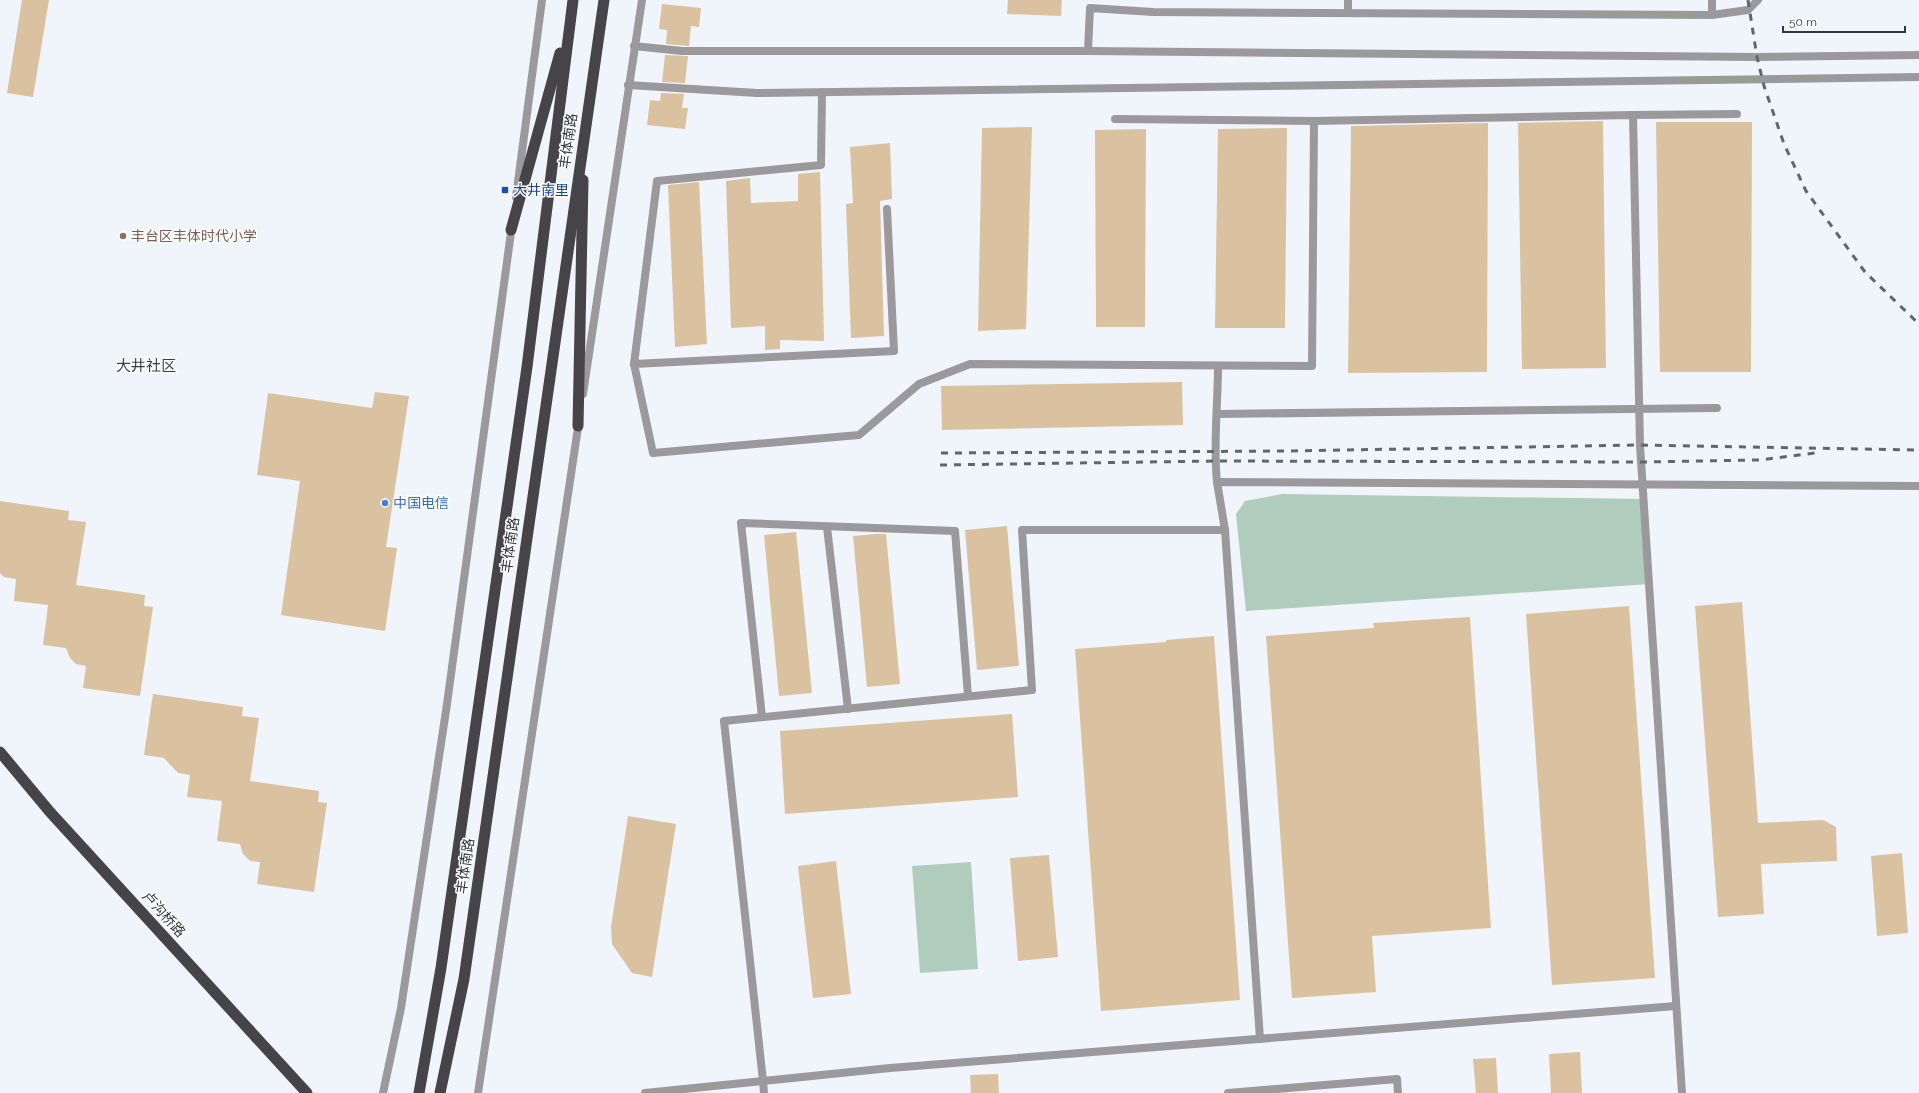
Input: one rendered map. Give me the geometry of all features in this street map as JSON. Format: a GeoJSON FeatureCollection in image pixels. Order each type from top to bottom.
{"type":"FeatureCollection","features":[{"type":"Feature","properties":{"kind":"highway","name":"丰体南路"},"geometry":{"type":"LineString","coordinates":[[419,1093],[442,960],[528,367],[573,0]]}},
{"type":"Feature","properties":{"kind":"highway","name":"丰体南路"},"geometry":{"type":"LineString","coordinates":[[440,1093],[464,979],[584,131],[604,0]]}},
{"type":"Feature","properties":{"kind":"highway"},"geometry":{"type":"LineString","coordinates":[[511,230],[570,18]]}},
{"type":"Feature","properties":{"kind":"highway"},"geometry":{"type":"LineString","coordinates":[[578,426],[584,131]]}},
{"type":"Feature","properties":{"kind":"highway","name":"卢沟桥路"},"geometry":{"type":"LineString","coordinates":[[0,752],[56,818],[308,1093]]}},
{"type":"Feature","properties":{"kind":"street"},"geometry":{"type":"LineString","coordinates":[[383,1093],[401,1008],[447,704],[542,0]]}},
{"type":"Feature","properties":{"kind":"street"},"geometry":{"type":"LineString","coordinates":[[478,1093],[628,85],[642,0]]}},
{"type":"Feature","properties":{"kind":"street"},"geometry":{"type":"LineString","coordinates":[[1348,0],[1348,13]]}},
{"type":"Feature","properties":{"kind":"street"},"geometry":{"type":"LineString","coordinates":[[1712,0],[1712,15]]}},
{"type":"Feature","properties":{"kind":"street"},"geometry":{"type":"LineString","coordinates":[[1088,51],[1090,4],[1153,12],[1712,15],[1748,10],[1758,0]]}},
{"type":"Feature","properties":{"kind":"street"},"geometry":{"type":"LineString","coordinates":[[634,46],[682,51],[1088,51],[1757,57],[1919,55]]}},
{"type":"Feature","properties":{"kind":"street"},"geometry":{"type":"LineString","coordinates":[[628,85],[757,93],[1919,77]]}},
{"type":"Feature","properties":{"kind":"street"},"geometry":{"type":"LineString","coordinates":[[822,92],[820,165],[657,181],[634,364],[653,453],[858,435],[919,384],[970,364],[1312,366],[1314,121]]}},
{"type":"Feature","properties":{"kind":"street"},"geometry":{"type":"LineString","coordinates":[[1115,119],[1314,121],[1737,114]]}},
{"type":"Feature","properties":{"kind":"street"},"geometry":{"type":"LineString","coordinates":[[1633,115],[1639,409],[1682,1093]]}},
{"type":"Feature","properties":{"kind":"street"},"geometry":{"type":"LineString","coordinates":[[634,364],[894,351],[887,209]]}},
{"type":"Feature","properties":{"kind":"street"},"geometry":{"type":"LineString","coordinates":[[1218,366],[1218,414],[1214,451],[1217,482],[1225,530],[1260,1039]]}},
{"type":"Feature","properties":{"kind":"street"},"geometry":{"type":"LineString","coordinates":[[1218,414],[1717,408]]}},
{"type":"Feature","properties":{"kind":"street"},"geometry":{"type":"LineString","coordinates":[[1217,482],[1919,486]]}},
{"type":"Feature","properties":{"kind":"street"},"geometry":{"type":"LineString","coordinates":[[762,717],[742,523],[955,531],[968,696]]}},
{"type":"Feature","properties":{"kind":"street"},"geometry":{"type":"LineString","coordinates":[[827,527],[848,709]]}},
{"type":"Feature","properties":{"kind":"street"},"geometry":{"type":"LineString","coordinates":[[764,1093],[724,721],[1032,690],[1022,530],[1225,530]]}},
{"type":"Feature","properties":{"kind":"street"},"geometry":{"type":"LineString","coordinates":[[645,1093],[890,1068],[1676,1006]]}},
{"type":"Feature","properties":{"kind":"street"},"geometry":{"type":"LineString","coordinates":[[387,1077],[390,1093]]}},
{"type":"Feature","properties":{"kind":"street"},"geometry":{"type":"LineString","coordinates":[[1228,1093],[1397,1079],[1398,1093]]}},
{"type":"Feature","properties":{"kind":"green space"},"geometry":{"type":"Polygon","coordinates":[[[1282,494],[1641,499],[1650,584],[1246,611],[1236,514],[1245,501],[1282,494]]]}},
{"type":"Feature","properties":{"kind":"green space"},"geometry":{"type":"Polygon","coordinates":[[[971,862],[978,969],[920,973],[912,866],[971,862]]]}},
{"type":"Feature","properties":{"kind":"building"},"geometry":{"type":"Polygon","coordinates":[[[22,0],[49,0],[33,97],[7,93],[22,0]]]}},
{"type":"Feature","properties":{"kind":"building"},"geometry":{"type":"Polygon","coordinates":[[[1008,0],[1062,0],[1061,16],[1007,14],[1008,0]]]}},
{"type":"Feature","properties":{"kind":"building"},"geometry":{"type":"Polygon","coordinates":[[[662,4],[701,8],[699,27],[691,26],[689,46],[666,44],[667,30],[659,29],[662,4]]]}},
{"type":"Feature","properties":{"kind":"building"},"geometry":{"type":"Polygon","coordinates":[[[665,55],[688,56],[685,83],[662,82],[665,55]]]}},
{"type":"Feature","properties":{"kind":"building"},"geometry":{"type":"Polygon","coordinates":[[[661,93],[684,94],[682,108],[688,108],[685,129],[647,125],[650,100],[660,101],[661,93]]]}},
{"type":"Feature","properties":{"kind":"building"},"geometry":{"type":"Polygon","coordinates":[[[1603,121],[1606,368],[1522,369],[1518,123],[1603,121]]]}},
{"type":"Feature","properties":{"kind":"building"},"geometry":{"type":"Polygon","coordinates":[[[1656,122],[1752,122],[1751,372],[1660,372],[1656,122]]]}},
{"type":"Feature","properties":{"kind":"building"},"geometry":{"type":"Polygon","coordinates":[[[1488,123],[1487,372],[1348,373],[1351,126],[1488,123]]]}},
{"type":"Feature","properties":{"kind":"building"},"geometry":{"type":"Polygon","coordinates":[[[1032,127],[1026,329],[978,331],[982,128],[1032,127]]]}},
{"type":"Feature","properties":{"kind":"building"},"geometry":{"type":"Polygon","coordinates":[[[1287,128],[1285,328],[1215,328],[1218,129],[1287,128]]]}},
{"type":"Feature","properties":{"kind":"building"},"geometry":{"type":"Polygon","coordinates":[[[1146,129],[1145,327],[1096,327],[1095,130],[1146,129]]]}},
{"type":"Feature","properties":{"kind":"building"},"geometry":{"type":"Polygon","coordinates":[[[890,143],[892,199],[880,201],[884,336],[851,338],[846,204],[853,203],[850,147],[890,143]]]}},
{"type":"Feature","properties":{"kind":"building"},"geometry":{"type":"Polygon","coordinates":[[[820,172],[824,341],[780,340],[780,349],[765,350],[765,326],[731,328],[726,181],[750,178],[751,203],[798,201],[798,174],[820,172]]]}},
{"type":"Feature","properties":{"kind":"building"},"geometry":{"type":"Polygon","coordinates":[[[699,182],[707,344],[675,347],[668,185],[699,182]]]}},
{"type":"Feature","properties":{"kind":"building"},"geometry":{"type":"Polygon","coordinates":[[[1182,382],[1183,425],[942,430],[941,386],[1182,382]]]}},
{"type":"Feature","properties":{"kind":"building"},"geometry":{"type":"Polygon","coordinates":[[[375,392],[409,396],[386,547],[397,548],[385,631],[281,615],[300,481],[257,475],[268,393],[372,408],[375,392]]]}},
{"type":"Feature","properties":{"kind":"building"},"geometry":{"type":"Polygon","coordinates":[[[0,501],[69,511],[68,520],[86,522],[76,585],[145,595],[144,606],[153,607],[140,696],[83,688],[86,666],[76,664],[70,658],[66,648],[43,645],[48,605],[14,601],[16,579],[4,577],[0,573],[0,501]]]}},
{"type":"Feature","properties":{"kind":"building"},"geometry":{"type":"Polygon","coordinates":[[[1007,526],[1019,666],[977,670],[965,530],[1007,526]]]}},
{"type":"Feature","properties":{"kind":"building"},"geometry":{"type":"Polygon","coordinates":[[[796,532],[812,693],[779,696],[764,535],[796,532]]]}},
{"type":"Feature","properties":{"kind":"building"},"geometry":{"type":"Polygon","coordinates":[[[886,534],[900,684],[867,687],[853,536],[886,534]]]}},
{"type":"Feature","properties":{"kind":"building"},"geometry":{"type":"Polygon","coordinates":[[[1742,602],[1758,823],[1823,820],[1836,827],[1837,861],[1761,864],[1764,914],[1718,917],[1695,606],[1742,602]]]}},
{"type":"Feature","properties":{"kind":"building"},"geometry":{"type":"Polygon","coordinates":[[[1629,606],[1655,978],[1552,985],[1526,614],[1629,606]]]}},
{"type":"Feature","properties":{"kind":"building"},"geometry":{"type":"Polygon","coordinates":[[[1470,617],[1491,928],[1372,936],[1376,992],[1292,998],[1266,636],[1374,628],[1373,623],[1470,617]]]}},
{"type":"Feature","properties":{"kind":"building"},"geometry":{"type":"Polygon","coordinates":[[[1214,636],[1240,1000],[1101,1011],[1075,649],[1166,642],[1166,640],[1214,636]]]}},
{"type":"Feature","properties":{"kind":"building"},"geometry":{"type":"Polygon","coordinates":[[[153,694],[243,707],[242,716],[259,718],[250,781],[319,791],[318,802],[327,803],[314,892],[257,884],[260,862],[250,861],[243,854],[240,844],[217,841],[222,801],[187,797],[190,775],[178,773],[164,758],[144,755],[153,694]]]}},
{"type":"Feature","properties":{"kind":"building"},"geometry":{"type":"Polygon","coordinates":[[[1012,714],[1018,797],[785,814],[780,731],[1012,714]]]}},
{"type":"Feature","properties":{"kind":"building"},"geometry":{"type":"Polygon","coordinates":[[[628,816],[676,824],[652,977],[632,973],[612,944],[611,927],[628,816]]]}},
{"type":"Feature","properties":{"kind":"building"},"geometry":{"type":"Polygon","coordinates":[[[1902,853],[1908,933],[1877,936],[1871,856],[1902,853]]]}},
{"type":"Feature","properties":{"kind":"building"},"geometry":{"type":"Polygon","coordinates":[[[1049,855],[1058,957],[1018,961],[1010,858],[1049,855]]]}},
{"type":"Feature","properties":{"kind":"building"},"geometry":{"type":"Polygon","coordinates":[[[836,861],[851,994],[813,998],[798,866],[836,861]]]}},
{"type":"Feature","properties":{"kind":"building"},"geometry":{"type":"Polygon","coordinates":[[[1580,1052],[1582,1093],[1551,1093],[1549,1054],[1580,1052]]]}},
{"type":"Feature","properties":{"kind":"building"},"geometry":{"type":"Polygon","coordinates":[[[1496,1058],[1498,1093],[1476,1093],[1473,1059],[1496,1058]]]}},
{"type":"Feature","properties":{"kind":"building"},"geometry":{"type":"Polygon","coordinates":[[[998,1074],[999,1093],[971,1093],[970,1075],[998,1074]]]}},
{"type":"Feature","properties":{"kind":"railway"},"geometry":{"type":"LineString","coordinates":[[1748,0],[1757,57],[1764,86],[1784,144],[1806,191],[1865,272],[1919,324]]}},
{"type":"Feature","properties":{"kind":"railway"},"geometry":{"type":"LineString","coordinates":[[941,453],[1286,451],[1640,445],[1919,450]]}},
{"type":"Feature","properties":{"kind":"railway"},"geometry":{"type":"LineString","coordinates":[[940,465],[1215,461],[1641,462],[1759,460],[1815,453]]}},
{"type":"Feature","properties":{"kind":"place","name":"大井南里"},"geometry":{"type":"Point","coordinates":[505,190]}},
{"type":"Feature","properties":{"kind":"place","name":"丰台区丰体时代小学"},"geometry":{"type":"Point","coordinates":[123,236]}},
{"type":"Feature","properties":{"kind":"place","name":"中国电信"},"geometry":{"type":"Point","coordinates":[385,503]}},
{"type":"Feature","properties":{"kind":"district","name":"大井社区"},"geometry":{"type":"Point","coordinates":[146,366]}}]}
